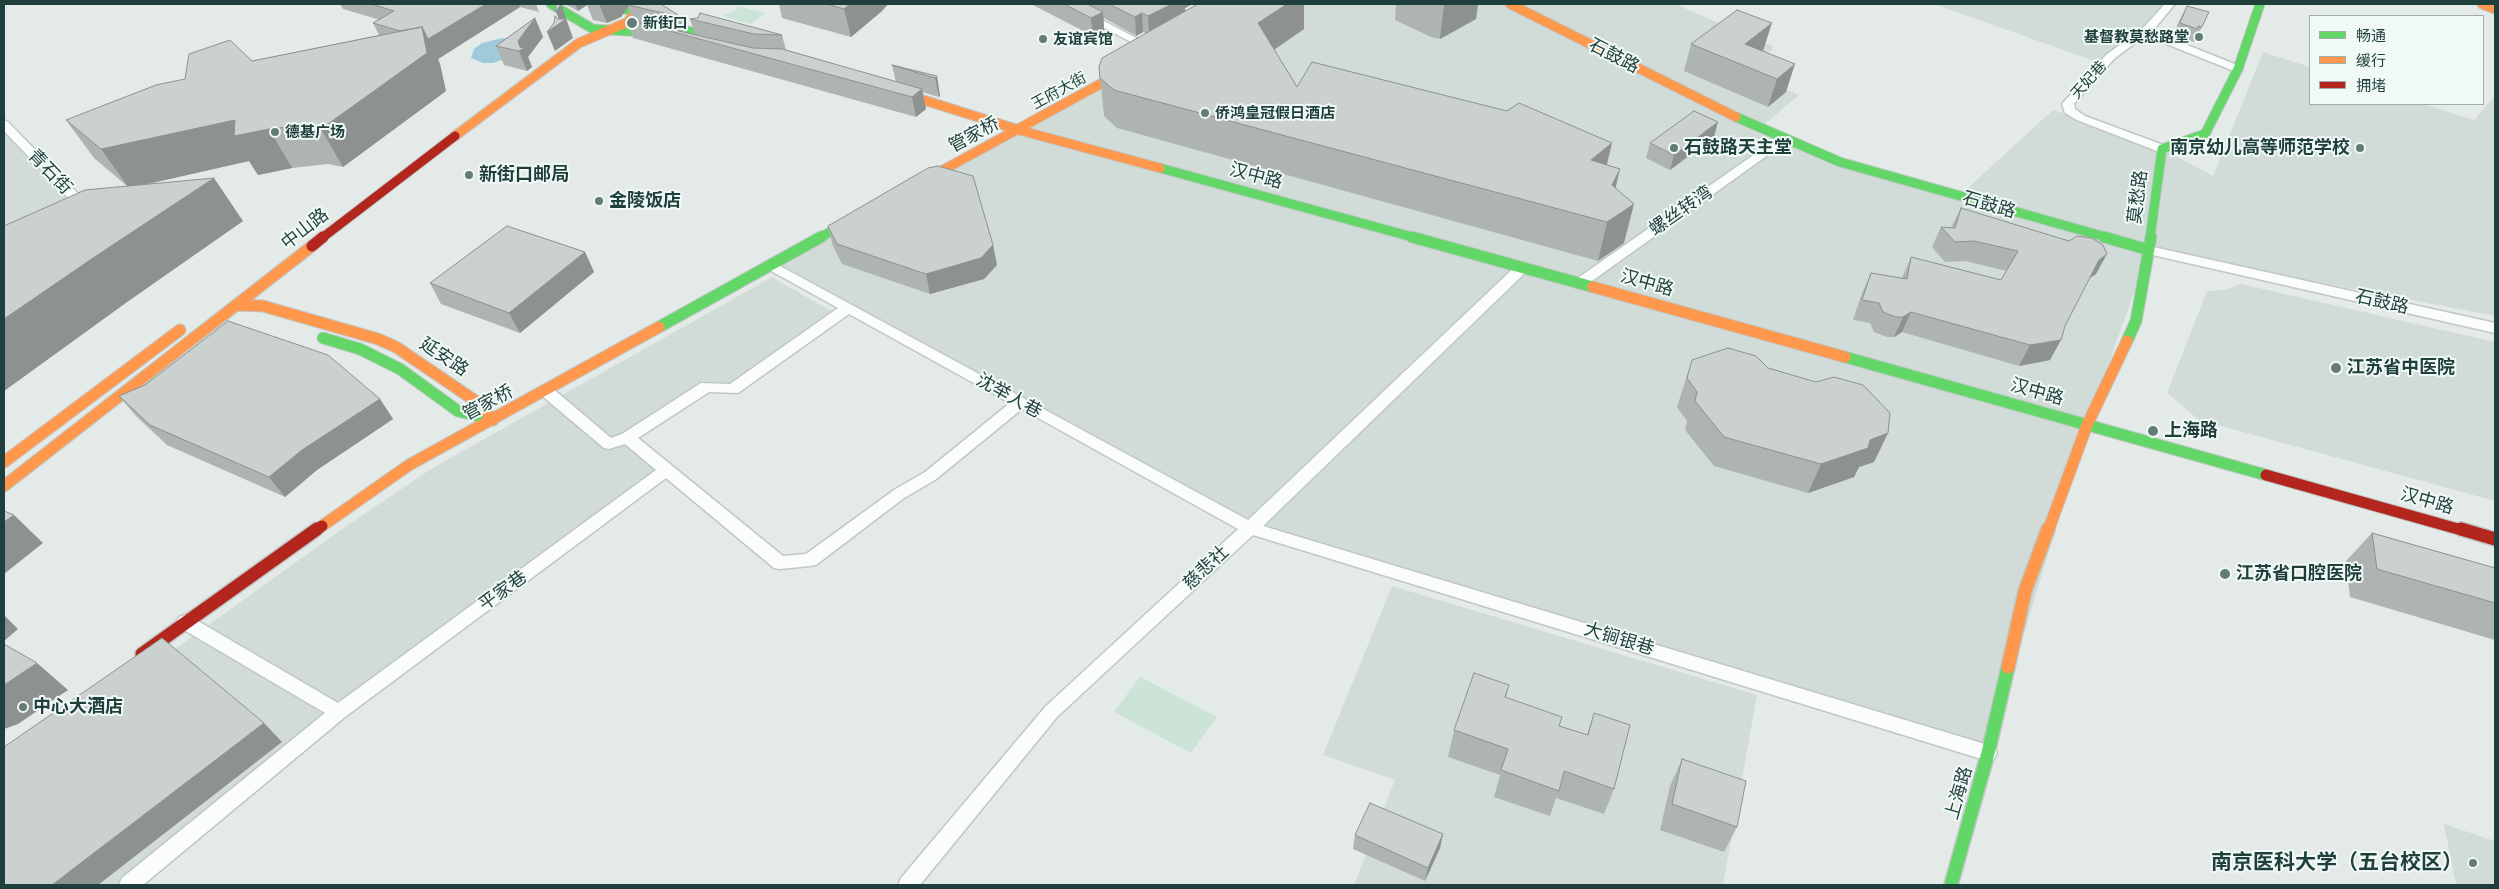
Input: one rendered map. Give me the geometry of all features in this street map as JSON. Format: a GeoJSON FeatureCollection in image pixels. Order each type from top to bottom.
{"type":"FeatureCollection","features":[{"type":"Feature","properties":{"kind":"main road"},"geometry":{"type":"LineString","coordinates":[[541,4],[549,10],[552,17]]}},
{"type":"Feature","properties":{"kind":"main road"},"geometry":{"type":"LineString","coordinates":[[551,4],[593,29],[643,32],[723,51]]}},
{"type":"Feature","properties":{"kind":"main road"},"geometry":{"type":"LineString","coordinates":[[571,34],[589,12],[603,4],[637,8],[656,23],[733,43]]}},
{"type":"Feature","properties":{"kind":"main road","name":"石鼓路"},"geometry":{"type":"LineString","coordinates":[[1510,4],[1782,139],[1840,162],[2149,250]]}},
{"type":"Feature","properties":{"kind":"main road","name":"莫愁路"},"geometry":{"type":"LineString","coordinates":[[2087,424],[2136,320],[2149,250],[2162,149],[2205,134],[2238,69],[2260,4]]}},
{"type":"Feature","properties":{"kind":"main road"},"geometry":{"type":"LineString","coordinates":[[2482,4],[2495,9]]}},
{"type":"Feature","properties":{"kind":"main road","name":"中山路"},"geometry":{"type":"LineString","coordinates":[[4,486],[236,305],[551,64],[579,43],[628,22],[637,8]]}},
{"type":"Feature","properties":{"kind":"main road"},"geometry":{"type":"LineString","coordinates":[[670,15],[697,33]]}},
{"type":"Feature","properties":{"kind":"main road"},"geometry":{"type":"LineString","coordinates":[[627,43],[646,40],[680,41]]}},
{"type":"Feature","properties":{"kind":"main road","name":"中山路"},"geometry":{"type":"LineString","coordinates":[[336,212],[558,44]]}},
{"type":"Feature","properties":{"kind":"main road"},"geometry":{"type":"LineString","coordinates":[[1148,53],[1163,49]]}},
{"type":"Feature","properties":{"kind":"main road"},"geometry":{"type":"LineString","coordinates":[[551,64],[592,51]]}},
{"type":"Feature","properties":{"kind":"main road","name":"王府大街"},"geometry":{"type":"LineString","coordinates":[[1019,130],[1132,67]]}},
{"type":"Feature","properties":{"kind":"main road","name":"汉中路"},"geometry":{"type":"LineString","coordinates":[[880,86],[1019,130],[1523,267],[2495,539]]}},
{"type":"Feature","properties":{"kind":"main road","name":"管家桥"},"geometry":{"type":"LineString","coordinates":[[916,185],[1019,130]]}},
{"type":"Feature","properties":{"kind":"main road","name":"管家桥"},"geometry":{"type":"LineString","coordinates":[[130,662],[409,464],[546,391],[769,264],[864,213]]}},
{"type":"Feature","properties":{"kind":"main road"},"geometry":{"type":"LineString","coordinates":[[236,305],[249,316],[258,319]]}},
{"type":"Feature","properties":{"kind":"main road","name":"延安路"},"geometry":{"type":"LineString","coordinates":[[236,305],[263,306],[396,347],[422,362],[477,402],[493,420]]}},
{"type":"Feature","properties":{"kind":"main road"},"geometry":{"type":"LineString","coordinates":[[4,462],[186,325]]}},
{"type":"Feature","properties":{"kind":"main road","name":"延安路"},"geometry":{"type":"LineString","coordinates":[[315,335],[378,357],[400,368],[458,411],[493,420]]}},
{"type":"Feature","properties":{"kind":"main road","name":"上海路"},"geometry":{"type":"LineString","coordinates":[[1951,885],[1988,753],[2025,591],[2087,424]]}},
{"type":"Feature","properties":{"kind":"street"},"geometry":{"type":"LineString","coordinates":[[1064,4],[1148,53]]}},
{"type":"Feature","properties":{"kind":"street"},"geometry":{"type":"LineString","coordinates":[[2156,4],[2169,6]]}},
{"type":"Feature","properties":{"kind":"street"},"geometry":{"type":"LineString","coordinates":[[2169,6],[2149,28],[2153,35],[2238,69]]}},
{"type":"Feature","properties":{"kind":"street","name":"天妃巷"},"geometry":{"type":"LineString","coordinates":[[2149,28],[2110,57],[2068,104],[2069,110],[2081,118],[2162,149]]}},
{"type":"Feature","properties":{"kind":"street","name":"青石街"},"geometry":{"type":"LineString","coordinates":[[4,124],[97,220]]}},
{"type":"Feature","properties":{"kind":"street","name":"螺丝转湾"},"geometry":{"type":"LineString","coordinates":[[1580,283],[1782,139]]}},
{"type":"Feature","properties":{"kind":"street","name":"石鼓路"},"geometry":{"type":"LineString","coordinates":[[2149,250],[2495,328]]}},
{"type":"Feature","properties":{"kind":"street","name":"沈举人巷"},"geometry":{"type":"LineString","coordinates":[[769,264],[1250,528]]}},
{"type":"Feature","properties":{"kind":"street","name":"慈悲社"},"geometry":{"type":"LineString","coordinates":[[908,885],[1051,712],[1250,528],[1523,267]]}},
{"type":"Feature","properties":{"kind":"street"},"geometry":{"type":"LineString","coordinates":[[546,391],[609,444],[627,438],[706,387],[733,389],[847,308]]}},
{"type":"Feature","properties":{"kind":"street"},"geometry":{"type":"LineString","coordinates":[[627,438],[780,563],[810,560],[899,494],[930,476],[1020,403]]}},
{"type":"Feature","properties":{"kind":"street","name":"平家巷"},"geometry":{"type":"LineString","coordinates":[[129,885],[339,712],[666,470]]}},
{"type":"Feature","properties":{"kind":"street","name":"大锏银巷"},"geometry":{"type":"LineString","coordinates":[[1250,528],[1988,753]]}},
{"type":"Feature","properties":{"kind":"street"},"geometry":{"type":"LineString","coordinates":[[185,622],[339,712]]}},
{"type":"Feature","properties":{"kind":"shaded area"},"geometry":{"type":"Polygon","coordinates":[[[1243,4],[1675,4],[1774,47],[1749,72],[1799,95],[1760,128],[1782,139],[1959,196],[2053,110],[2162,149],[2213,176],[2263,52],[2309,67],[2309,105],[2426,105],[2474,120],[2495,96],[2495,316],[2149,250],[2087,425],[1988,753],[1250,528],[769,264],[1243,4]]]}},
{"type":"Feature","properties":{"kind":"shaded area"},"geometry":{"type":"Polygon","coordinates":[[[1934,4],[2170,4],[2149,28],[2103,64],[1934,4]]]}},
{"type":"Feature","properties":{"kind":"shaded area"},"geometry":{"type":"Polygon","coordinates":[[[4,124],[97,220],[4,258],[4,124]]]}},
{"type":"Feature","properties":{"kind":"shaded area"},"geometry":{"type":"Polygon","coordinates":[[[772,277],[838,315],[733,389],[706,387],[628,438],[666,470],[339,712],[138,878],[149,885],[4,885],[4,772],[342,529],[431,469],[772,277]]]}},
{"type":"Feature","properties":{"kind":"shaded area","name":"江苏省中医院"},"geometry":{"type":"Polygon","coordinates":[[[2241,284],[2495,342],[2495,501],[2199,420],[2167,393],[2207,291],[2225,290],[2241,284]]]}},
{"type":"Feature","properties":{"kind":"shaded area"},"geometry":{"type":"Polygon","coordinates":[[[1392,586],[1757,695],[1723,885],[1354,885],[1395,780],[1323,755],[1392,586]]]}},
{"type":"Feature","properties":{"kind":"shaded area","name":"南京医科大学（五台校区）"},"geometry":{"type":"Polygon","coordinates":[[[2444,824],[2495,841],[2495,885],[2456,885],[2444,824]]]}},
{"type":"Feature","properties":{"kind":"green space"},"geometry":{"type":"Polygon","coordinates":[[[741,7],[765,13],[751,24],[723,16],[741,7]]]}},
{"type":"Feature","properties":{"kind":"green space"},"geometry":{"type":"Polygon","coordinates":[[[1140,677],[1217,717],[1191,753],[1114,712],[1140,677]]]}},
{"type":"Feature","properties":{"kind":"water"},"geometry":{"type":"Polygon","coordinates":[[[502,38],[512,39],[513,56],[493,63],[483,63],[471,58],[474,49],[482,43],[502,38]]]}},
{"type":"Feature","properties":{"kind":"building"},"geometry":{"type":"Polygon","coordinates":[[[371,4],[486,4],[428,39],[422,27],[400,31],[373,23],[394,11],[371,4]]]}},
{"type":"Feature","properties":{"kind":"building"},"geometry":{"type":"Polygon","coordinates":[[[555,4],[561,4],[556,12],[556,8],[555,4]]]}},
{"type":"Feature","properties":{"kind":"building"},"geometry":{"type":"Polygon","coordinates":[[[661,4],[681,17],[628,5],[661,4]]]}},
{"type":"Feature","properties":{"kind":"building"},"geometry":{"type":"Polygon","coordinates":[[[827,4],[850,4],[844,9],[827,4]]]}},
{"type":"Feature","properties":{"kind":"building"},"geometry":{"type":"Polygon","coordinates":[[[1064,4],[1087,4],[1103,12],[1091,18],[1064,4]]]}},
{"type":"Feature","properties":{"kind":"building"},"geometry":{"type":"Polygon","coordinates":[[[1109,4],[1172,4],[1148,16],[1142,13],[1135,17],[1109,4]]]}},
{"type":"Feature","properties":{"kind":"building"},"geometry":{"type":"Polygon","coordinates":[[[1198,4],[1287,4],[1258,23],[1297,87],[1312,62],[1507,111],[1519,103],[1612,143],[1591,160],[1620,169],[1612,185],[1634,204],[1607,222],[1114,90],[1100,78],[1099,67],[1102,58],[1198,4]]]}},
{"type":"Feature","properties":{"kind":"building"},"geometry":{"type":"Polygon","coordinates":[[[2187,6],[2209,12],[2202,27],[2198,26],[2197,29],[2180,23],[2187,6]]]}},
{"type":"Feature","properties":{"kind":"building"},"geometry":{"type":"Polygon","coordinates":[[[1737,10],[1772,23],[1745,44],[1795,64],[1777,79],[1691,44],[1737,10]]]}},
{"type":"Feature","properties":{"kind":"building"},"geometry":{"type":"Polygon","coordinates":[[[700,13],[782,35],[754,34],[690,19],[698,18],[700,13]]]}},
{"type":"Feature","properties":{"kind":"building"},"geometry":{"type":"Polygon","coordinates":[[[555,16],[558,19],[566,19],[547,32],[554,23],[555,16]]]}},
{"type":"Feature","properties":{"kind":"building"},"geometry":{"type":"Polygon","coordinates":[[[535,18],[518,41],[520,47],[524,48],[519,51],[496,46],[535,18]]]}},
{"type":"Feature","properties":{"kind":"building"},"geometry":{"type":"Polygon","coordinates":[[[626,19],[753,48],[782,49],[922,89],[912,97],[626,19]]]}},
{"type":"Feature","properties":{"kind":"building"},"geometry":{"type":"Polygon","coordinates":[[[422,27],[427,53],[321,129],[305,125],[269,129],[234,136],[235,120],[101,149],[66,120],[156,85],[185,79],[189,54],[230,40],[252,61],[422,27]]]}},
{"type":"Feature","properties":{"kind":"building"},"geometry":{"type":"Polygon","coordinates":[[[892,65],[937,76],[935,78],[892,65]]]}},
{"type":"Feature","properties":{"kind":"building"},"geometry":{"type":"Polygon","coordinates":[[[1694,111],[1718,122],[1674,155],[1650,143],[1694,111]]]}},
{"type":"Feature","properties":{"kind":"building"},"geometry":{"type":"Polygon","coordinates":[[[938,166],[973,176],[993,245],[981,258],[926,274],[837,244],[828,226],[928,168],[938,166]]]}},
{"type":"Feature","properties":{"kind":"building"},"geometry":{"type":"Polygon","coordinates":[[[214,178],[4,319],[4,226],[85,190],[214,178]]]}},
{"type":"Feature","properties":{"kind":"building"},"geometry":{"type":"Polygon","coordinates":[[[1961,208],[2069,241],[2077,236],[2092,238],[2103,245],[2107,254],[2099,260],[2065,326],[2061,340],[2030,345],[1911,312],[1903,317],[1896,317],[1883,312],[1879,303],[1862,300],[1871,273],[1907,279],[1911,257],[2001,280],[2018,251],[1974,241],[1955,242],[1941,227],[1955,228],[1961,208]]]}},
{"type":"Feature","properties":{"kind":"building"},"geometry":{"type":"Polygon","coordinates":[[[507,226],[585,252],[509,313],[430,283],[507,226]]]}},
{"type":"Feature","properties":{"kind":"building"},"geometry":{"type":"Polygon","coordinates":[[[228,321],[328,355],[380,399],[302,450],[269,477],[150,425],[119,396],[145,385],[228,321]]]}},
{"type":"Feature","properties":{"kind":"building"},"geometry":{"type":"Polygon","coordinates":[[[1728,348],[1756,356],[1768,368],[1816,382],[1834,377],[1863,385],[1890,413],[1888,433],[1870,440],[1868,448],[1821,464],[1724,437],[1695,401],[1697,392],[1687,378],[1692,360],[1728,348]]]}},
{"type":"Feature","properties":{"kind":"building"},"geometry":{"type":"Polygon","coordinates":[[[4,511],[14,515],[4,522],[4,511]]]}},
{"type":"Feature","properties":{"kind":"building"},"geometry":{"type":"Polygon","coordinates":[[[2372,533],[2495,568],[2495,603],[2377,569],[2372,533]]]}},
{"type":"Feature","properties":{"kind":"building"},"geometry":{"type":"Polygon","coordinates":[[[162,638],[264,723],[52,885],[4,885],[4,747],[162,638]]]}},
{"type":"Feature","properties":{"kind":"building"},"geometry":{"type":"Polygon","coordinates":[[[4,644],[37,663],[4,685],[4,644]]]}},
{"type":"Feature","properties":{"kind":"building"},"geometry":{"type":"Polygon","coordinates":[[[1474,673],[1509,685],[1505,697],[1562,717],[1559,726],[1588,735],[1594,713],[1630,725],[1614,789],[1564,771],[1559,791],[1501,770],[1508,749],[1454,730],[1474,673]]]}},
{"type":"Feature","properties":{"kind":"building"},"geometry":{"type":"Polygon","coordinates":[[[1682,759],[1746,781],[1737,827],[1672,804],[1682,759]]]}},
{"type":"Feature","properties":{"kind":"building"},"geometry":{"type":"Polygon","coordinates":[[[1370,803],[1443,834],[1428,868],[1355,835],[1370,803]]]}},
{"type":"Feature","properties":{"kind":"traffic: fast"},"geometry":{"type":"LineString","coordinates":[[551,4],[593,29],[643,32],[660,36]]}},
{"type":"Feature","properties":{"kind":"traffic: fast"},"geometry":{"type":"LineString","coordinates":[[600,4],[629,10],[656,23],[724,40]]}},
{"type":"Feature","properties":{"kind":"traffic: fast"},"geometry":{"type":"LineString","coordinates":[[2127,341],[2136,321],[2149,250],[2162,149],[2205,134],[2238,69],[2260,4]]}},
{"type":"Feature","properties":{"kind":"traffic: fast"},"geometry":{"type":"LineString","coordinates":[[1736,117],[1840,162],[2149,250]]}},
{"type":"Feature","properties":{"kind":"traffic: fast"},"geometry":{"type":"LineString","coordinates":[[1160,168],[1593,287]]}},
{"type":"Feature","properties":{"kind":"traffic: fast"},"geometry":{"type":"LineString","coordinates":[[659,327],[854,219]]}},
{"type":"Feature","properties":{"kind":"traffic: fast"},"geometry":{"type":"LineString","coordinates":[[323,338],[360,349],[400,369],[458,411],[493,420]]}},
{"type":"Feature","properties":{"kind":"traffic: fast"},"geometry":{"type":"LineString","coordinates":[[1845,357],[2266,475]]}},
{"type":"Feature","properties":{"kind":"traffic: fast"},"geometry":{"type":"LineString","coordinates":[[1951,885],[1988,753],[2008,667]]}},
{"type":"Feature","properties":{"kind":"traffic: slow"},"geometry":{"type":"LineString","coordinates":[[455,136],[579,43],[628,22],[641,4]]}},
{"type":"Feature","properties":{"kind":"traffic: slow"},"geometry":{"type":"LineString","coordinates":[[1510,4],[1736,117]]}},
{"type":"Feature","properties":{"kind":"traffic: slow"},"geometry":{"type":"LineString","coordinates":[[2482,4],[2495,9]]}},
{"type":"Feature","properties":{"kind":"traffic: slow"},"geometry":{"type":"LineString","coordinates":[[923,181],[1124,71]]}},
{"type":"Feature","properties":{"kind":"traffic: slow"},"geometry":{"type":"LineString","coordinates":[[895,91],[1019,130],[1160,168]]}},
{"type":"Feature","properties":{"kind":"traffic: slow"},"geometry":{"type":"LineString","coordinates":[[4,486],[312,246]]}},
{"type":"Feature","properties":{"kind":"traffic: slow"},"geometry":{"type":"LineString","coordinates":[[1593,287],[1845,357]]}},
{"type":"Feature","properties":{"kind":"traffic: slow"},"geometry":{"type":"LineString","coordinates":[[236,305],[263,306],[378,339],[396,347],[477,402],[493,420]]}},
{"type":"Feature","properties":{"kind":"traffic: slow"},"geometry":{"type":"LineString","coordinates":[[322,526],[409,465],[659,327]]}},
{"type":"Feature","properties":{"kind":"traffic: slow"},"geometry":{"type":"LineString","coordinates":[[4,462],[180,330]]}},
{"type":"Feature","properties":{"kind":"traffic: slow"},"geometry":{"type":"LineString","coordinates":[[2008,667],[2025,591],[2087,425],[2127,341]]}},
{"type":"Feature","properties":{"kind":"traffic: jam"},"geometry":{"type":"LineString","coordinates":[[312,246],[455,136]]}},
{"type":"Feature","properties":{"kind":"traffic: jam"},"geometry":{"type":"LineString","coordinates":[[2266,475],[2495,539]]}},
{"type":"Feature","properties":{"kind":"traffic: jam"},"geometry":{"type":"LineString","coordinates":[[142,654],[322,526]]}},
{"type":"Feature","properties":{"kind":"place","name":"新街口"},"geometry":{"type":"Point","coordinates":[632,23]}},
{"type":"Feature","properties":{"kind":"place","name":"基督教莫愁路堂"},"geometry":{"type":"Point","coordinates":[2199,37]}},
{"type":"Feature","properties":{"kind":"place","name":"友谊宾馆"},"geometry":{"type":"Point","coordinates":[1043,39]}},
{"type":"Feature","properties":{"kind":"place","name":"侨鸿皇冠假日酒店"},"geometry":{"type":"Point","coordinates":[1205,113]}},
{"type":"Feature","properties":{"kind":"place","name":"德基广场"},"geometry":{"type":"Point","coordinates":[275,132]}},
{"type":"Feature","properties":{"kind":"place","name":"石鼓路天主堂"},"geometry":{"type":"Point","coordinates":[1674,148]}},
{"type":"Feature","properties":{"kind":"place","name":"南京幼儿高等师范学校"},"geometry":{"type":"Point","coordinates":[2360,148]}},
{"type":"Feature","properties":{"kind":"place","name":"新街口邮局"},"geometry":{"type":"Point","coordinates":[469,175]}},
{"type":"Feature","properties":{"kind":"place","name":"金陵饭店"},"geometry":{"type":"Point","coordinates":[599,201]}},
{"type":"Feature","properties":{"kind":"place","name":"江苏省中医院"},"geometry":{"type":"Point","coordinates":[2336,368]}},
{"type":"Feature","properties":{"kind":"place","name":"上海路"},"geometry":{"type":"Point","coordinates":[2153,431]}},
{"type":"Feature","properties":{"kind":"place","name":"江苏省口腔医院"},"geometry":{"type":"Point","coordinates":[2225,574]}},
{"type":"Feature","properties":{"kind":"place","name":"中心大酒店"},"geometry":{"type":"Point","coordinates":[23,707]}},
{"type":"Feature","properties":{"kind":"place","name":"南京医科大学（五台校区）"},"geometry":{"type":"Point","coordinates":[2473,863]}}]}
